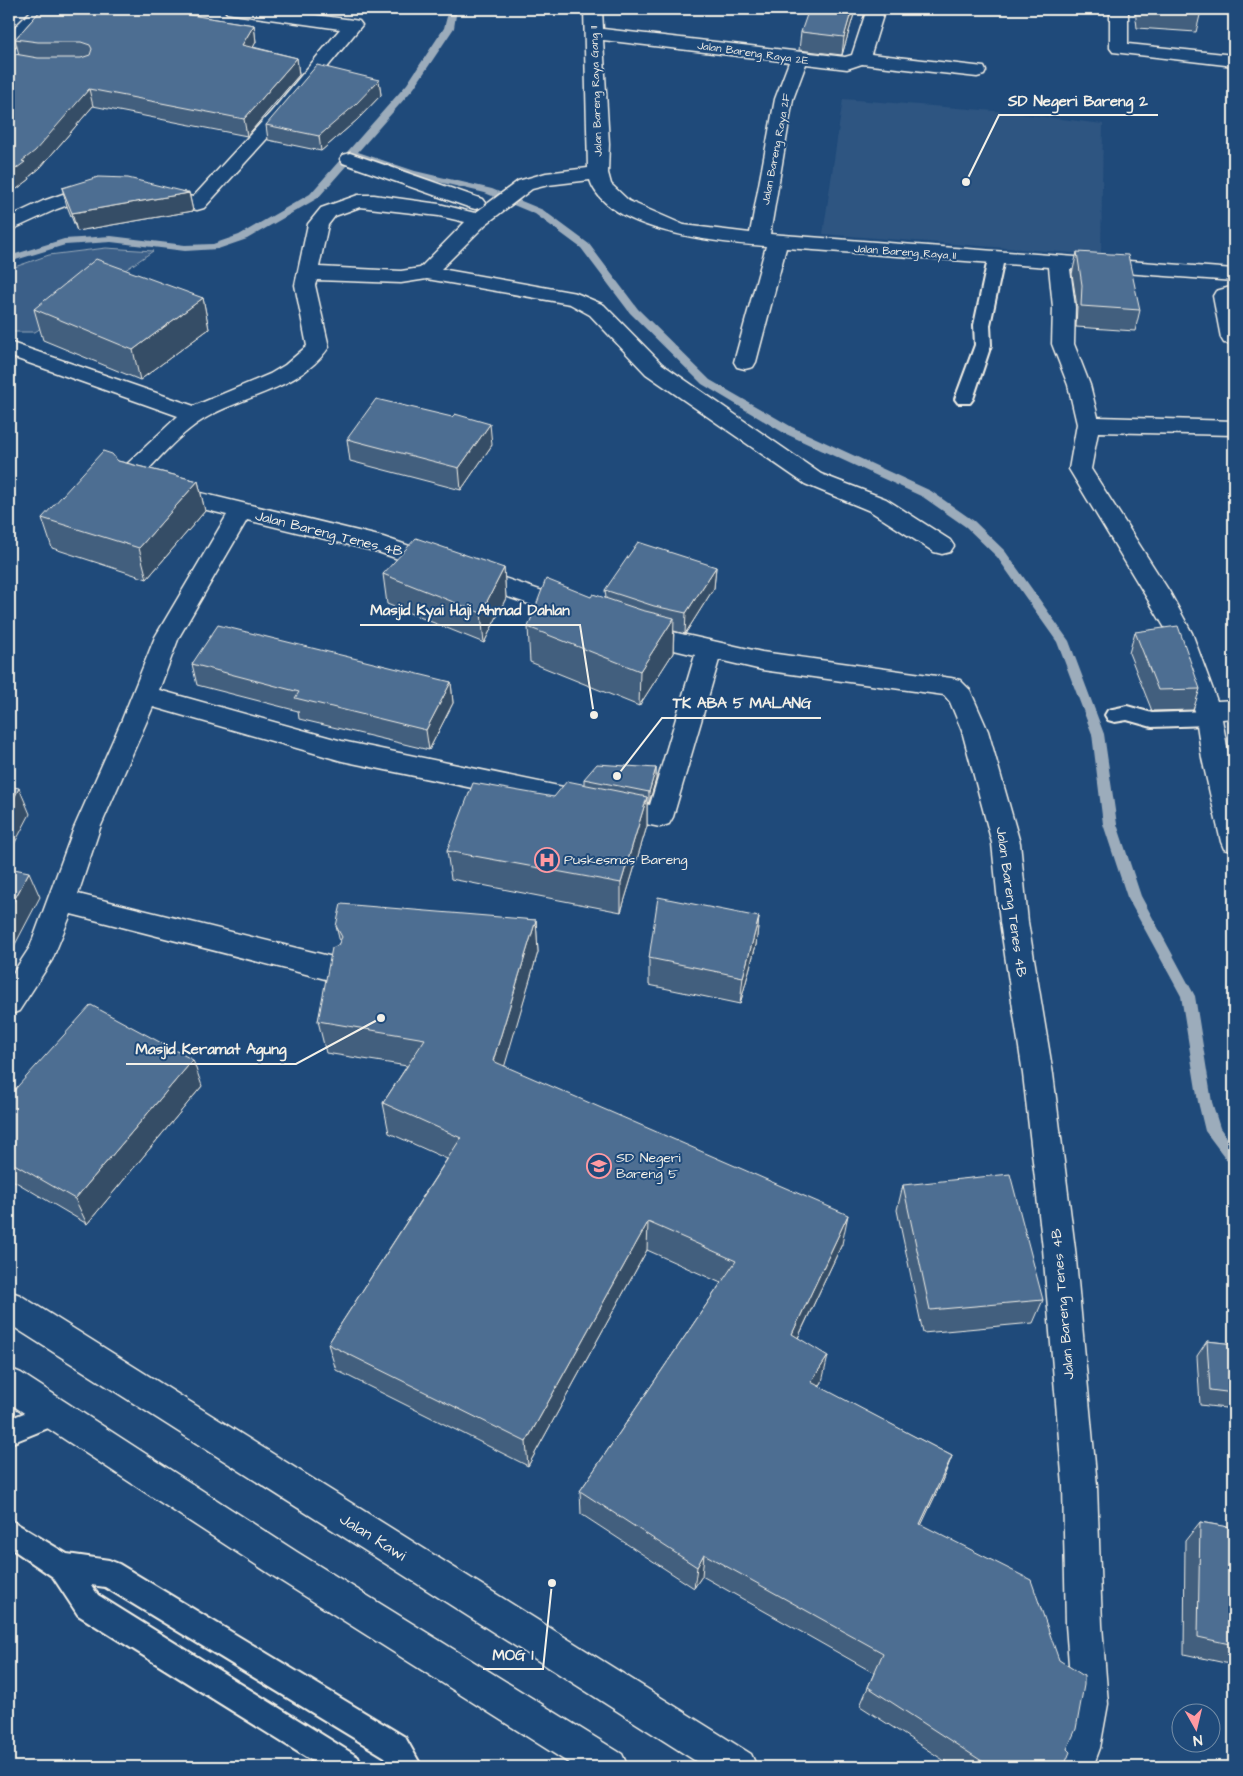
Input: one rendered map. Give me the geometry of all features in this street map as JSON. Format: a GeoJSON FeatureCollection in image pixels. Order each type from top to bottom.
{"type":"FeatureCollection","features":[{"type":"Feature","properties":{"kind":"street"},"geometry":{"type":"LineString","coordinates":[[9,43],[44,9]]}},
{"type":"Feature","properties":{"kind":"street"},"geometry":{"type":"LineString","coordinates":[[9,224],[99,186],[127,188],[197,204],[263,135],[353,24],[284,12],[233,9]]}},
{"type":"Feature","properties":{"kind":"street","name":"Jalan Bareng Raya Gang II"},"geometry":{"type":"LineString","coordinates":[[594,9],[599,144],[598,173]]}},
{"type":"Feature","properties":{"kind":"street"},"geometry":{"type":"LineString","coordinates":[[860,58],[876,9]]}},
{"type":"Feature","properties":{"kind":"street"},"geometry":{"type":"LineString","coordinates":[[1119,9],[1120,48],[1234,61]]}},
{"type":"Feature","properties":{"kind":"street","name":"Jalan Bareng Raya 2E"},"geometry":{"type":"LineString","coordinates":[[594,33],[799,59],[847,63],[860,58],[977,71]]}},
{"type":"Feature","properties":{"kind":"street","name":"Jalan Bareng Raya 2F"},"geometry":{"type":"LineString","coordinates":[[744,362],[768,241],[784,99],[799,59]]}},
{"type":"Feature","properties":{"kind":"street"},"geometry":{"type":"LineString","coordinates":[[350,160],[491,212]]}},
{"type":"Feature","properties":{"kind":"street"},"geometry":{"type":"LineString","coordinates":[[427,273],[445,252],[525,185],[546,178],[598,173]]}},
{"type":"Feature","properties":{"kind":"street","name":"Jalan Bareng Raya II"},"geometry":{"type":"LineString","coordinates":[[598,173],[602,186],[622,205],[680,230],[722,238],[1234,275]]}},
{"type":"Feature","properties":{"kind":"street"},"geometry":{"type":"LineString","coordinates":[[9,349],[195,414],[217,402],[273,380],[310,356],[318,347],[305,285],[318,224],[328,212],[358,201],[390,202],[491,212]]}},
{"type":"Feature","properties":{"kind":"street"},"geometry":{"type":"LineString","coordinates":[[1059,263],[1064,307],[1063,344],[1079,384],[1088,424],[1080,469],[1160,597],[1180,633],[1208,714],[1214,758],[1234,842]]}},
{"type":"Feature","properties":{"kind":"street"},"geometry":{"type":"LineString","coordinates":[[307,273],[401,277],[427,273],[576,299],[597,310],[654,369],[814,479],[878,505],[942,546]]}},
{"type":"Feature","properties":{"kind":"street"},"geometry":{"type":"LineString","coordinates":[[1232,338],[1223,296],[1234,292]]}},
{"type":"Feature","properties":{"kind":"street","name":"Jalan Bareng Tenes 4B"},"geometry":{"type":"LineString","coordinates":[[195,414],[134,470],[131,480],[135,485],[240,512],[383,545],[650,637],[762,661],[951,687],[961,697],[975,731],[1006,843],[1014,922],[1038,1074],[1059,1249],[1080,1486],[1084,1625],[1090,1704],[1082,1748],[1074,1767]]}},
{"type":"Feature","properties":{"kind":"street"},"geometry":{"type":"LineString","coordinates":[[1088,424],[1234,428]]}},
{"type":"Feature","properties":{"kind":"street"},"geometry":{"type":"LineString","coordinates":[[9,1003],[42,952],[88,828],[145,695],[167,637],[240,512]]}},
{"type":"Feature","properties":{"kind":"street"},"geometry":{"type":"LineString","coordinates":[[145,695],[342,751],[660,817],[709,651]]}},
{"type":"Feature","properties":{"kind":"street"},"geometry":{"type":"LineString","coordinates":[[1208,714],[1234,709]]}},
{"type":"Feature","properties":{"kind":"street"},"geometry":{"type":"LineString","coordinates":[[62,901],[333,969]]}},
{"type":"Feature","properties":{"kind":"street","name":"Jalan Kawi"},"geometry":{"type":"LineString","coordinates":[[9,1306],[738,1767]]}},
{"type":"Feature","properties":{"kind":"street"},"geometry":{"type":"LineString","coordinates":[[9,1384],[285,1564],[609,1767]]}},
{"type":"Feature","properties":{"kind":"lane"},"geometry":{"type":"LineString","coordinates":[[964,399],[983,345],[982,325],[996,259]]}},
{"type":"Feature","properties":{"kind":"lane"},"geometry":{"type":"LineString","coordinates":[[1115,715],[1128,713],[1152,720],[1208,714]]}},
{"type":"Feature","properties":{"kind":"lane"},"geometry":{"type":"LineString","coordinates":[[9,1432],[54,1414]]}},
{"type":"Feature","properties":{"kind":"lane"},"geometry":{"type":"LineString","coordinates":[[9,1532],[63,1568],[88,1605],[348,1767]]}},
{"type":"Feature","properties":{"kind":"lane"},"geometry":{"type":"LineString","coordinates":[[63,1568],[109,1574],[395,1747],[408,1767]]}},
{"type":"Feature","properties":{"kind":"shaded area"},"geometry":{"type":"Polygon","coordinates":[[[843,99],[995,111],[1103,124],[1101,255],[823,234],[843,99]]]}},
{"type":"Feature","properties":{"kind":"shaded area"},"geometry":{"type":"Polygon","coordinates":[[[106,248],[153,251],[35,332],[9,332],[9,269],[49,255],[106,248]]]}},
{"type":"Feature","properties":{"kind":"building"},"geometry":{"type":"Polygon","coordinates":[[[42,9],[153,9],[254,25],[242,45],[297,58],[244,119],[89,89],[35,151],[22,161],[25,162],[9,174],[9,53],[38,58],[81,58],[90,55],[92,49],[90,45],[81,42],[38,42],[15,39],[42,9]]]}},
{"type":"Feature","properties":{"kind":"building"},"geometry":{"type":"Polygon","coordinates":[[[809,9],[852,9],[844,37],[801,32],[809,9]]]}},
{"type":"Feature","properties":{"kind":"building"},"geometry":{"type":"Polygon","coordinates":[[[1159,9],[1201,9],[1201,11],[1159,9]]]}},
{"type":"Feature","properties":{"kind":"building"},"geometry":{"type":"Polygon","coordinates":[[[317,65],[379,80],[355,105],[319,136],[266,125],[317,65]]]}},
{"type":"Feature","properties":{"kind":"building"},"geometry":{"type":"Polygon","coordinates":[[[98,177],[128,178],[189,193],[72,213],[62,188],[98,177]]]}},
{"type":"Feature","properties":{"kind":"building"},"geometry":{"type":"Polygon","coordinates":[[[1077,252],[1128,255],[1140,310],[1081,306],[1082,285],[1077,252]]]}},
{"type":"Feature","properties":{"kind":"building"},"geometry":{"type":"Polygon","coordinates":[[[96,259],[203,298],[133,350],[34,309],[96,259]]]}},
{"type":"Feature","properties":{"kind":"building"},"geometry":{"type":"Polygon","coordinates":[[[376,399],[452,417],[455,414],[490,424],[459,468],[347,439],[376,399]]]}},
{"type":"Feature","properties":{"kind":"building"},"geometry":{"type":"Polygon","coordinates":[[[103,451],[112,454],[118,461],[198,481],[139,548],[42,518],[103,451]]]}},
{"type":"Feature","properties":{"kind":"building"},"geometry":{"type":"Polygon","coordinates":[[[416,538],[504,568],[481,613],[383,574],[416,538]]]}},
{"type":"Feature","properties":{"kind":"building"},"geometry":{"type":"Polygon","coordinates":[[[638,542],[716,567],[686,613],[654,606],[605,590],[638,542]]]}},
{"type":"Feature","properties":{"kind":"building"},"geometry":{"type":"Polygon","coordinates":[[[546,579],[591,597],[593,594],[641,610],[674,618],[640,671],[528,627],[546,579]]]}},
{"type":"Feature","properties":{"kind":"building"},"geometry":{"type":"Polygon","coordinates":[[[218,625],[451,682],[426,730],[295,698],[299,692],[192,664],[218,625]]]}},
{"type":"Feature","properties":{"kind":"building"},"geometry":{"type":"Polygon","coordinates":[[[1178,626],[1200,689],[1158,690],[1135,632],[1178,626]]]}},
{"type":"Feature","properties":{"kind":"building"},"geometry":{"type":"Polygon","coordinates":[[[597,764],[656,768],[649,792],[584,779],[597,764]]]}},
{"type":"Feature","properties":{"kind":"building"},"geometry":{"type":"Polygon","coordinates":[[[567,781],[647,797],[621,883],[447,851],[473,783],[554,797],[567,781]]]}},
{"type":"Feature","properties":{"kind":"building"},"geometry":{"type":"Polygon","coordinates":[[[9,786],[19,788],[9,808],[9,786]]]}},
{"type":"Feature","properties":{"kind":"building"},"geometry":{"type":"Polygon","coordinates":[[[9,868],[29,872],[9,910],[9,868]]]}},
{"type":"Feature","properties":{"kind":"building"},"geometry":{"type":"Polygon","coordinates":[[[658,897],[759,917],[743,977],[649,958],[658,897]]]}},
{"type":"Feature","properties":{"kind":"building"},"geometry":{"type":"Polygon","coordinates":[[[341,904],[536,920],[493,1061],[848,1215],[792,1334],[828,1356],[811,1382],[952,1456],[920,1524],[1031,1580],[1059,1660],[1084,1676],[1076,1729],[1067,1749],[1070,1752],[1065,1764],[1074,1767],[991,1767],[868,1687],[883,1653],[704,1554],[697,1567],[580,1491],[736,1261],[648,1222],[526,1442],[328,1344],[461,1138],[383,1103],[425,1039],[318,1021],[332,948],[338,945],[342,937],[336,926],[341,904]]]}},
{"type":"Feature","properties":{"kind":"building"},"geometry":{"type":"Polygon","coordinates":[[[91,1005],[193,1060],[75,1199],[9,1161],[9,1096],[91,1005]]]}},
{"type":"Feature","properties":{"kind":"building"},"geometry":{"type":"Polygon","coordinates":[[[1010,1174],[1043,1300],[930,1310],[903,1185],[1010,1174]]]}},
{"type":"Feature","properties":{"kind":"building"},"geometry":{"type":"Polygon","coordinates":[[[1207,1341],[1234,1344],[1234,1393],[1210,1390],[1207,1341]]]}},
{"type":"Feature","properties":{"kind":"building"},"geometry":{"type":"Polygon","coordinates":[[[1200,1522],[1234,1528],[1234,1645],[1198,1637],[1200,1522]]]}},
{"type":"Feature","properties":{"kind":"waterway"},"geometry":{"type":"LineString","coordinates":[[352,153],[411,86],[449,28],[453,9]]}},
{"type":"Feature","properties":{"kind":"waterway"},"geometry":{"type":"LineString","coordinates":[[9,259],[64,242],[111,239],[185,248],[214,247],[243,237],[314,196],[352,153]]}},
{"type":"Feature","properties":{"kind":"waterway"},"geometry":{"type":"LineString","coordinates":[[352,153],[412,173],[488,191],[539,212],[585,246],[634,311],[706,382],[788,430],[927,494],[970,524],[1001,554],[1063,641],[1098,734],[1110,824],[1134,897],[1188,996],[1205,1102],[1213,1131],[1234,1158]]}},
{"type":"Feature","properties":{"kind":"place","name":"SD Negeri Bareng 2"},"geometry":{"type":"Point","coordinates":[966,182]}},
{"type":"Feature","properties":{"kind":"place","name":"Masjid Kyai Haji Ahmad Dahlan"},"geometry":{"type":"Point","coordinates":[594,715]}},
{"type":"Feature","properties":{"kind":"place","name":"TK ABA 5 MALANG"},"geometry":{"type":"Point","coordinates":[617,776]}},
{"type":"Feature","properties":{"kind":"place","name":"Puskesmas Bareng"},"geometry":{"type":"Point","coordinates":[547,860]}},
{"type":"Feature","properties":{"kind":"place","name":"Masjid Keramat Agung"},"geometry":{"type":"Point","coordinates":[381,1018]}},
{"type":"Feature","properties":{"kind":"place","name":"SD Negeri Bareng 5"},"geometry":{"type":"Point","coordinates":[599,1166]}},
{"type":"Feature","properties":{"kind":"place","name":"MOG 1"},"geometry":{"type":"Point","coordinates":[552,1583]}}]}
